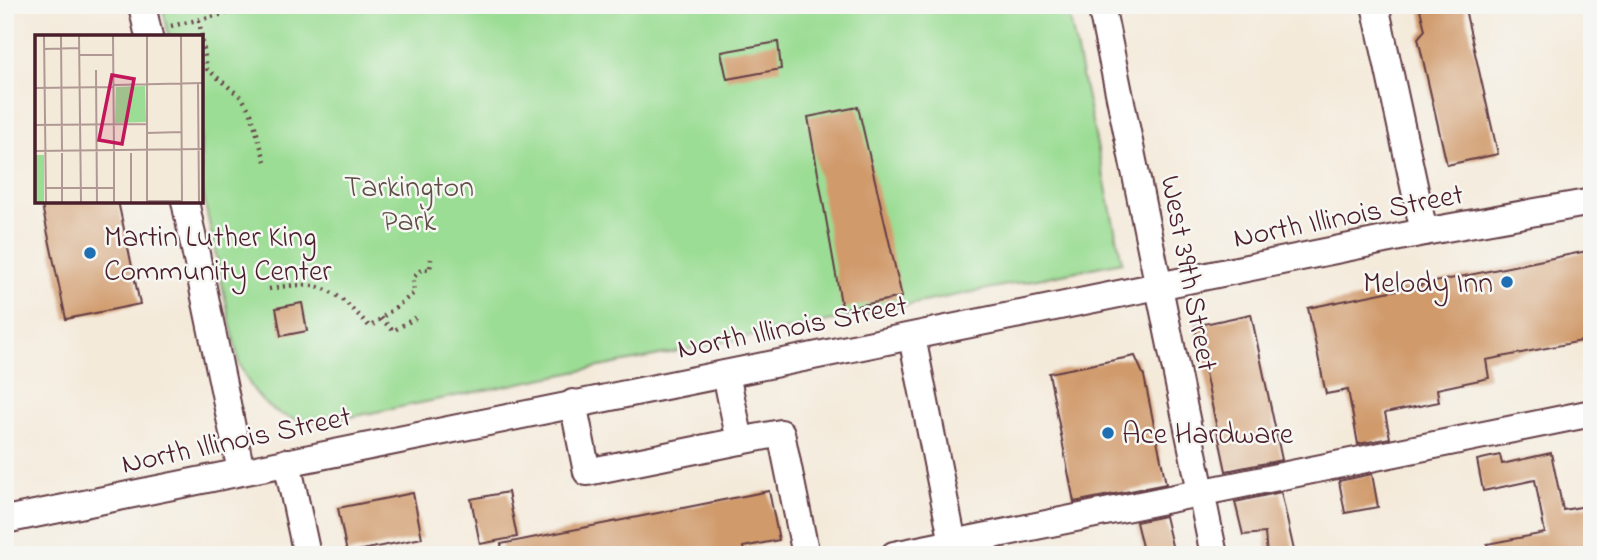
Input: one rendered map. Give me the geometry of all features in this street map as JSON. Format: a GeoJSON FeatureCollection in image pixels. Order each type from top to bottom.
{"type":"FeatureCollection","features":[{"type":"Feature","properties":{"kind":"street"},"geometry":{"type":"LineString","coordinates":[[142,5],[156,32]]}},
{"type":"Feature","properties":{"kind":"street","name":"West 39th Street"},"geometry":{"type":"LineString","coordinates":[[1101,5],[1214,555]]}},
{"type":"Feature","properties":{"kind":"street"},"geometry":{"type":"LineString","coordinates":[[1375,5],[1424,232]]}},
{"type":"Feature","properties":{"kind":"street","name":"North Illinois Street"},"geometry":{"type":"LineString","coordinates":[[5,520],[1424,232],[1592,202]]}},
{"type":"Feature","properties":{"kind":"street"},"geometry":{"type":"LineString","coordinates":[[185,203],[242,471]]}},
{"type":"Feature","properties":{"kind":"street"},"geometry":{"type":"LineString","coordinates":[[912,337],[953,543]]}},
{"type":"Feature","properties":{"kind":"street"},"geometry":{"type":"LineString","coordinates":[[726,374],[740,441]]}},
{"type":"Feature","properties":{"kind":"street"},"geometry":{"type":"LineString","coordinates":[[573,404],[587,472],[781,433],[806,555]]}},
{"type":"Feature","properties":{"kind":"street"},"geometry":{"type":"LineString","coordinates":[[894,555],[1592,413]]}},
{"type":"Feature","properties":{"kind":"street"},"geometry":{"type":"LineString","coordinates":[[287,462],[307,555]]}},
{"type":"Feature","properties":{"kind":"path"},"geometry":{"type":"LineString","coordinates":[[156,32],[237,11],[242,5]]}},
{"type":"Feature","properties":{"kind":"path"},"geometry":{"type":"LineString","coordinates":[[199,20],[201,35]]}},
{"type":"Feature","properties":{"kind":"path"},"geometry":{"type":"LineString","coordinates":[[203,44],[207,69],[242,98],[251,113],[265,160]]}},
{"type":"Feature","properties":{"kind":"path"},"geometry":{"type":"LineString","coordinates":[[270,289],[304,284],[338,294],[370,327],[414,293],[414,278],[422,269],[430,270],[430,259]]}},
{"type":"Feature","properties":{"kind":"path"},"geometry":{"type":"LineString","coordinates":[[381,318],[393,331],[416,317]]}},
{"type":"Feature","properties":{"kind":"green space","name":"Tarkington Park"},"geometry":{"type":"Polygon","coordinates":[[[162,5],[1067,5],[1122,262],[331,421],[299,420],[285,416],[264,402],[246,378],[239,363],[203,194],[203,35],[169,35],[162,5]]]}},
{"type":"Feature","properties":{"kind":"building"},"geometry":{"type":"Polygon","coordinates":[[[1419,5],[1464,5],[1498,154],[1447,165],[1418,38],[1425,30],[1419,5]]]}},
{"type":"Feature","properties":{"kind":"building"},"geometry":{"type":"Polygon","coordinates":[[[778,42],[781,69],[727,79],[721,52],[778,42]]]}},
{"type":"Feature","properties":{"kind":"building"},"geometry":{"type":"Polygon","coordinates":[[[858,107],[902,297],[842,309],[808,117],[858,107]]]}},
{"type":"Feature","properties":{"kind":"building","name":"Martin Luther King Community Center"},"geometry":{"type":"Polygon","coordinates":[[[41,203],[118,203],[140,304],[66,319],[41,203]]]}},
{"type":"Feature","properties":{"kind":"building"},"geometry":{"type":"Polygon","coordinates":[[[1592,250],[1592,339],[1486,360],[1489,378],[1437,389],[1439,402],[1385,413],[1390,438],[1358,444],[1348,390],[1326,394],[1308,308],[1592,250]]]}},
{"type":"Feature","properties":{"kind":"building"},"geometry":{"type":"Polygon","coordinates":[[[302,303],[307,331],[281,336],[276,308],[302,303]]]}},
{"type":"Feature","properties":{"kind":"building"},"geometry":{"type":"Polygon","coordinates":[[[1251,314],[1282,460],[1226,471],[1195,326],[1251,314]]]}},
{"type":"Feature","properties":{"kind":"building","name":"Ace Hardware"},"geometry":{"type":"Polygon","coordinates":[[[1135,356],[1144,376],[1166,484],[1074,502],[1049,373],[1135,356]]]}},
{"type":"Feature","properties":{"kind":"building"},"geometry":{"type":"Polygon","coordinates":[[[1551,453],[1563,510],[1592,505],[1592,555],[1488,555],[1487,544],[1545,533],[1535,480],[1483,491],[1477,460],[1500,455],[1502,464],[1551,453]]]}},
{"type":"Feature","properties":{"kind":"building"},"geometry":{"type":"Polygon","coordinates":[[[1372,474],[1378,507],[1345,513],[1339,481],[1372,474]]]}},
{"type":"Feature","properties":{"kind":"building"},"geometry":{"type":"Polygon","coordinates":[[[769,491],[779,540],[743,547],[744,555],[502,555],[501,544],[769,491]]]}},
{"type":"Feature","properties":{"kind":"building"},"geometry":{"type":"Polygon","coordinates":[[[508,492],[517,537],[480,544],[471,499],[508,492]]]}},
{"type":"Feature","properties":{"kind":"building"},"geometry":{"type":"Polygon","coordinates":[[[1281,492],[1295,555],[1267,555],[1265,533],[1243,535],[1235,502],[1281,492]]]}},
{"type":"Feature","properties":{"kind":"building"},"geometry":{"type":"Polygon","coordinates":[[[413,493],[422,538],[347,553],[338,508],[413,493]]]}},
{"type":"Feature","properties":{"kind":"building"},"geometry":{"type":"Polygon","coordinates":[[[1165,516],[1173,550],[1144,555],[1136,522],[1165,516]]]}},
{"type":"Feature","properties":{"kind":"place","name":"Martin Luther King Community Center"},"geometry":{"type":"Point","coordinates":[90,253]}},
{"type":"Feature","properties":{"kind":"place","name":"Melody Inn"},"geometry":{"type":"Point","coordinates":[1507,282]}},
{"type":"Feature","properties":{"kind":"place","name":"Ace Hardware"},"geometry":{"type":"Point","coordinates":[1108,433]}}]}
